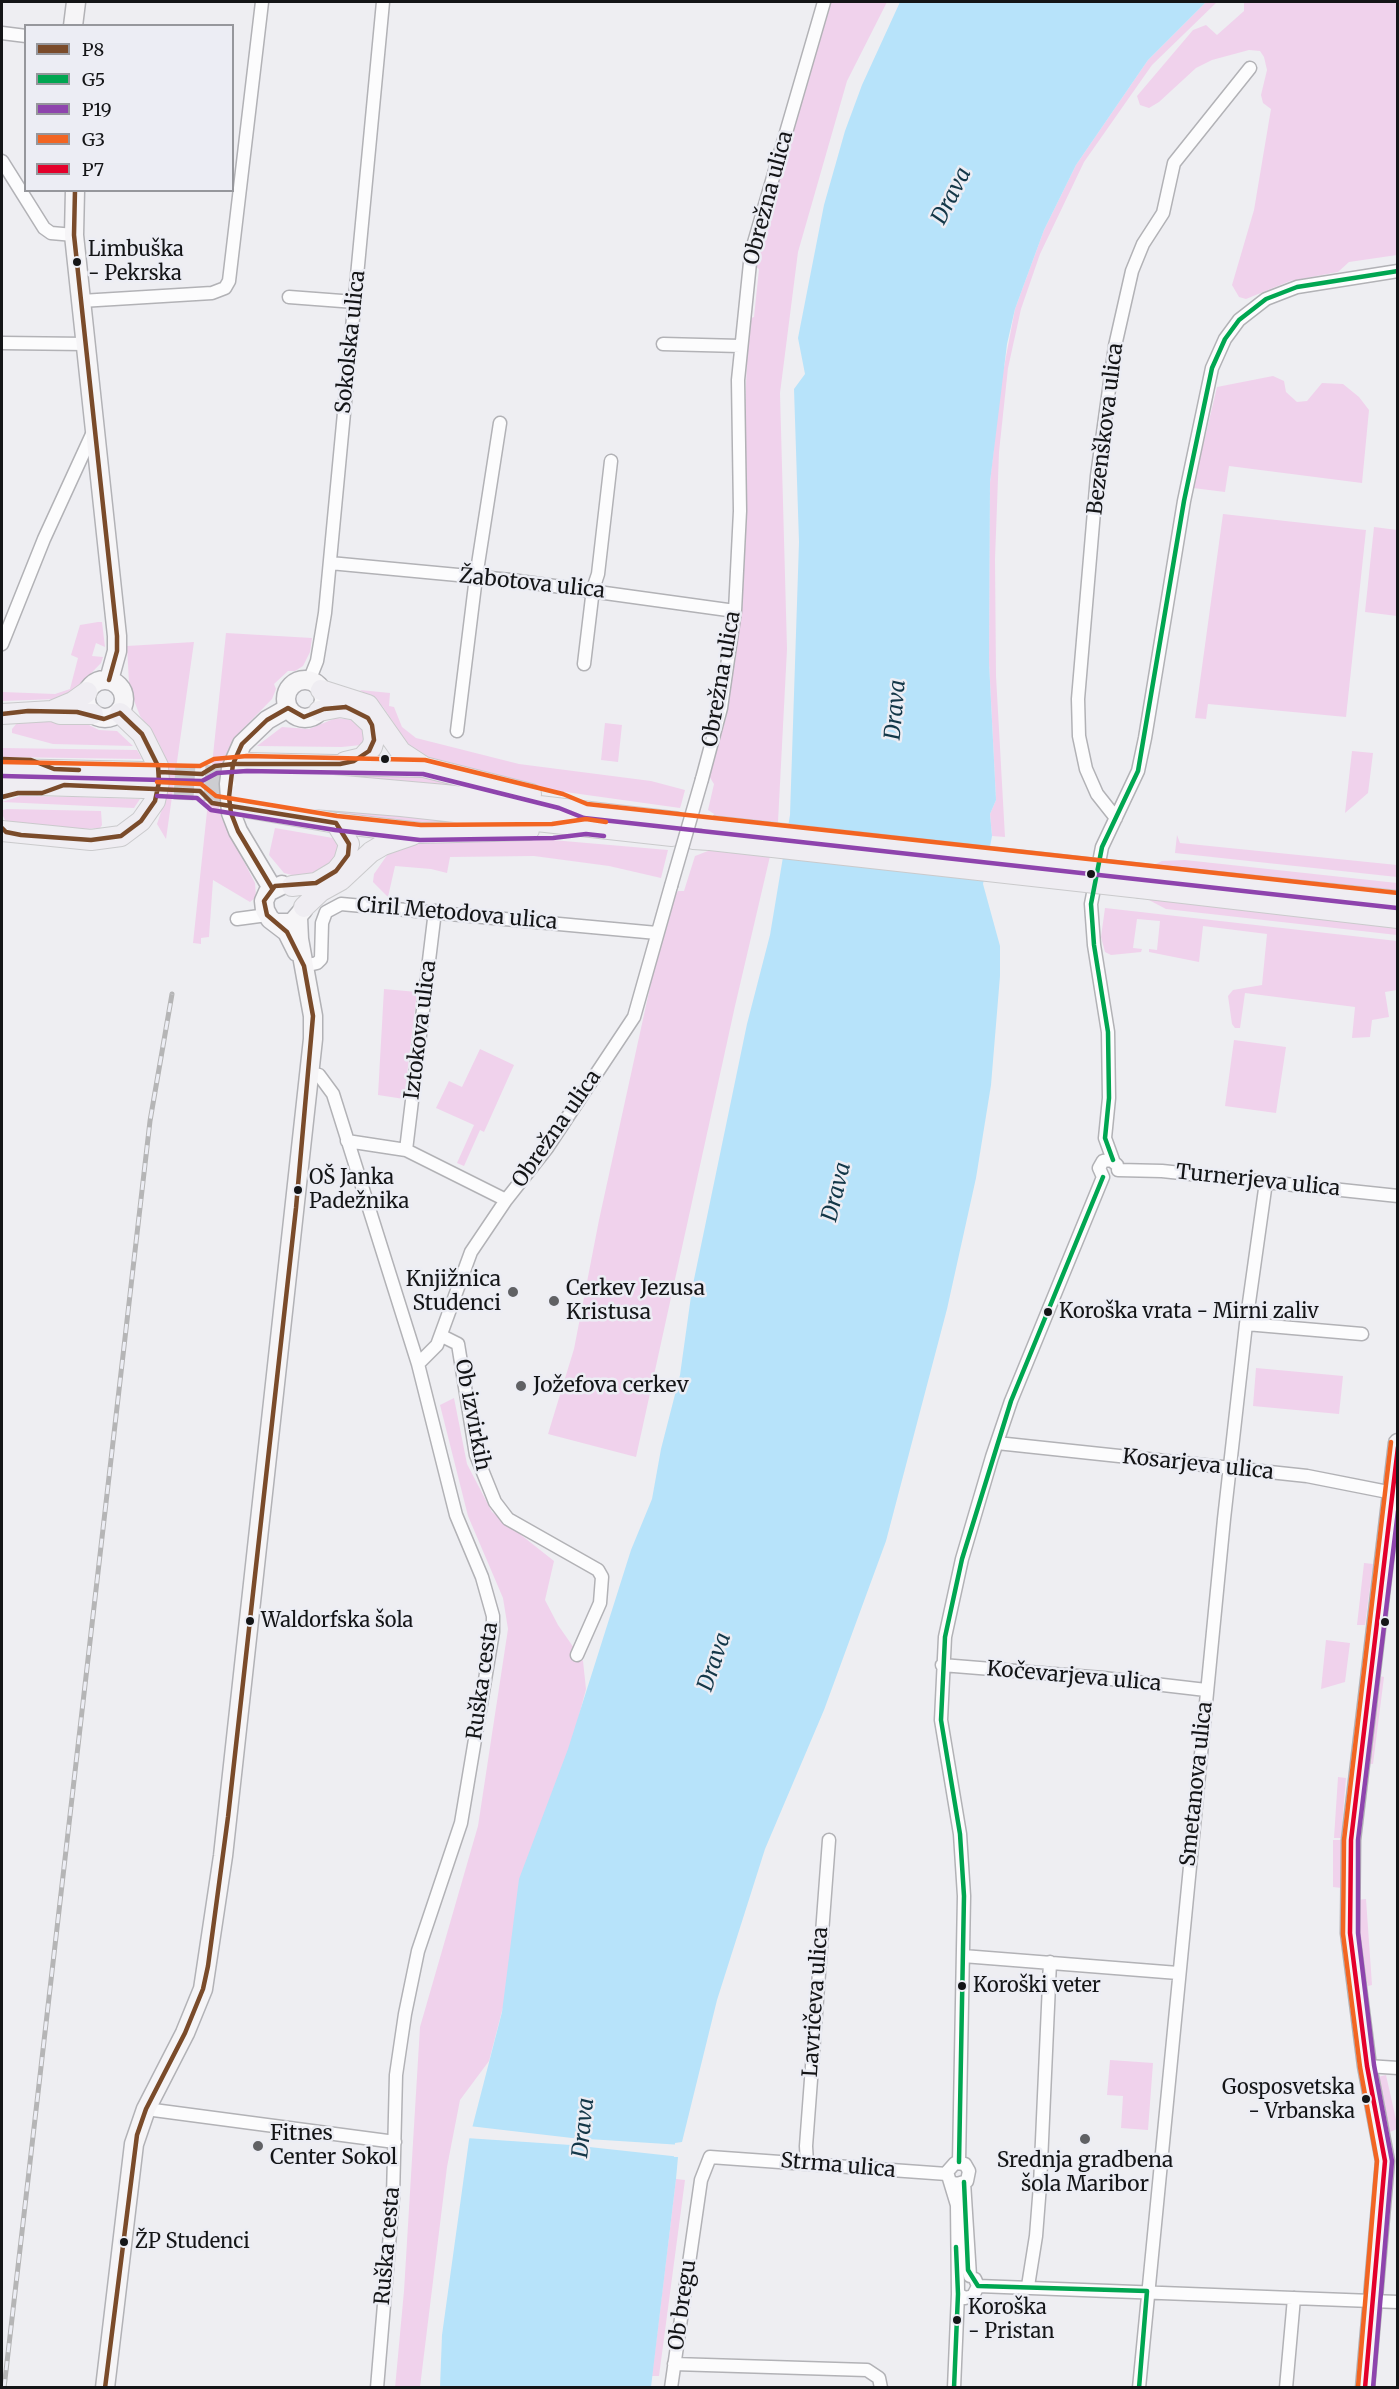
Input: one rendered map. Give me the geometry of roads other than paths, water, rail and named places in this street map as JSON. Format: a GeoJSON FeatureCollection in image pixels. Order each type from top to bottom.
{"type":"FeatureCollection","features":[{"type":"Feature","properties":{"kind":"main road"},"geometry":{"type":"LineString","coordinates":[[315,685],[336,697],[368,705],[401,752],[423,767]]}},
{"type":"Feature","properties":{"kind":"main road"},"geometry":{"type":"LineString","coordinates":[[52,711],[87,692]]}},
{"type":"Feature","properties":{"kind":"main road"},"geometry":{"type":"LineString","coordinates":[[243,785],[362,758],[372,747],[374,740],[372,725],[356,710],[340,707],[319,711]]}},
{"type":"Feature","properties":{"kind":"main road"},"geometry":{"type":"LineString","coordinates":[[2,714],[52,711],[60,714],[93,714]]}},
{"type":"Feature","properties":{"kind":"main road"},"geometry":{"type":"LineString","coordinates":[[3,831],[91,840],[112,838],[127,833],[147,815],[155,801],[159,782],[158,766],[142,734],[120,712]]}},
{"type":"Feature","properties":{"kind":"main road"},"geometry":{"type":"LineString","coordinates":[[2,759],[31,760],[59,777]]}},
{"type":"Feature","properties":{"kind":"main road"},"geometry":{"type":"LineString","coordinates":[[340,764],[423,767],[561,801],[585,819]]}},
{"type":"Feature","properties":{"kind":"main road"},"geometry":{"type":"LineString","coordinates":[[2,769],[59,777],[144,780]]}},
{"type":"Feature","properties":{"kind":"main road"},"geometry":{"type":"LineString","coordinates":[[2,784],[59,777]]}},
{"type":"Feature","properties":{"kind":"main road"},"geometry":{"type":"LineString","coordinates":[[2,797],[18,793],[42,793],[59,777]]}},
{"type":"Feature","properties":{"kind":"main road"},"geometry":{"type":"LineString","coordinates":[[243,785],[336,823],[421,833],[553,831],[585,819]]}},
{"type":"Feature","properties":{"kind":"main road"},"geometry":{"type":"LineString","coordinates":[[243,785],[354,786],[585,819],[674,829]]}},
{"type":"Feature","properties":{"kind":"main road"},"geometry":{"type":"LineString","coordinates":[[292,886],[316,883],[336,871],[344,861],[348,844],[336,823]]}},
{"type":"Feature","properties":{"kind":"main road"},"geometry":{"type":"LineString","coordinates":[[703,832],[1142,881],[1398,918]]}},
{"type":"Feature","properties":{"kind":"main road"},"geometry":{"type":"LineString","coordinates":[[301,913],[321,891],[341,880],[370,852],[400,838],[421,833]]}},
{"type":"Feature","properties":{"kind":"main road"},"geometry":{"type":"LineString","coordinates":[[1142,881],[1398,901]]}},
{"type":"Feature","properties":{"kind":"main road"},"geometry":{"type":"LineString","coordinates":[[1370,898],[1398,894]]}},
{"type":"Feature","properties":{"kind":"street"},"geometry":{"type":"LineString","coordinates":[[73,24],[76,2]]}},
{"type":"Feature","properties":{"kind":"street"},"geometry":{"type":"LineString","coordinates":[[81,301],[213,293],[225,288],[231,269],[262,2]]}},
{"type":"Feature","properties":{"kind":"street","name":"Sokolska ulica"},"geometry":{"type":"LineString","coordinates":[[315,685],[326,613],[352,302],[383,2]]}},
{"type":"Feature","properties":{"kind":"street","name":"Obrežna ulica"},"geometry":{"type":"LineString","coordinates":[[418,1364],[429,1356],[442,1336],[471,1252],[506,1200],[548,1148],[634,1017],[722,708],[735,610],[740,511],[737,448],[740,346],[756,232],[824,2]]}},
{"type":"Feature","properties":{"kind":"street"},"geometry":{"type":"LineString","coordinates":[[2,33],[24,36]]}},
{"type":"Feature","properties":{"kind":"street","name":"Bezenškova ulica"},"geometry":{"type":"LineString","coordinates":[[1116,818],[1097,794],[1086,770],[1079,736],[1078,699],[1097,476],[1115,346],[1132,271],[1143,244],[1163,213],[1174,164],[1250,68]]}},
{"type":"Feature","properties":{"kind":"street"},"geometry":{"type":"LineString","coordinates":[[2,161],[44,228],[51,233],[74,235]]}},
{"type":"Feature","properties":{"kind":"street"},"geometry":{"type":"LineString","coordinates":[[75,192],[74,235],[117,636],[117,651],[109,680]]}},
{"type":"Feature","properties":{"kind":"street"},"geometry":{"type":"LineString","coordinates":[[959,2162],[963,1863],[941,1720],[942,1665],[948,1617],[956,1582],[1011,1401],[1109,1168],[1105,1137],[1109,1098],[1108,1032],[1094,945],[1091,904],[1102,847],[1138,771],[1202,411],[1212,368],[1225,339],[1239,320],[1266,299],[1281,292],[1398,271]]}},
{"type":"Feature","properties":{"kind":"street","name":"Sokolska ulica"},"geometry":{"type":"LineString","coordinates":[[289,297],[352,302]]}},
{"type":"Feature","properties":{"kind":"street"},"geometry":{"type":"LineString","coordinates":[[2,343],[87,344]]}},
{"type":"Feature","properties":{"kind":"street"},"geometry":{"type":"LineString","coordinates":[[663,344],[740,346]]}},
{"type":"Feature","properties":{"kind":"street"},"geometry":{"type":"LineString","coordinates":[[457,732],[476,577],[500,423]]}},
{"type":"Feature","properties":{"kind":"street"},"geometry":{"type":"LineString","coordinates":[[2,644],[44,539],[96,426]]}},
{"type":"Feature","properties":{"kind":"street"},"geometry":{"type":"LineString","coordinates":[[584,664],[593,590],[598,574],[611,461]]}},
{"type":"Feature","properties":{"kind":"street","name":"Žabotova ulica"},"geometry":{"type":"LineString","coordinates":[[330,563],[593,590],[735,610]]}},
{"type":"Feature","properties":{"kind":"street"},"geometry":{"type":"LineString","coordinates":[[109,680],[117,684],[124,695],[124,705],[120,712],[110,718],[93,714],[87,705],[87,692],[96,682],[109,680]]}},
{"type":"Feature","properties":{"kind":"street"},"geometry":{"type":"LineString","coordinates":[[297,682],[315,685],[323,702],[319,711],[304,717],[288,708],[286,698],[290,687],[297,682]]}},
{"type":"Feature","properties":{"kind":"street"},"geometry":{"type":"LineString","coordinates":[[272,888],[238,831],[231,813],[229,784],[231,769],[242,744],[267,720],[288,708]]}},
{"type":"Feature","properties":{"kind":"street"},"geometry":{"type":"LineString","coordinates":[[105,2388],[136,2135],[146,2109],[185,2033],[203,1989],[229,1806],[309,1073],[313,1016],[304,966],[301,895],[292,886],[279,885],[272,888],[264,901],[272,919],[287,932],[304,966]]}},
{"type":"Feature","properties":{"kind":"street","name":"Ciril Metodova ulica"},"geometry":{"type":"LineString","coordinates":[[304,966],[317,963],[321,959],[322,923],[326,912],[340,904],[657,933]]}},
{"type":"Feature","properties":{"kind":"street","name":"Iztokova ulica"},"geometry":{"type":"LineString","coordinates":[[406,1150],[435,911]]}},
{"type":"Feature","properties":{"kind":"street"},"geometry":{"type":"LineString","coordinates":[[237,919],[272,919],[287,924],[301,913]]}},
{"type":"Feature","properties":{"kind":"street","name":"Ruška cesta"},"geometry":{"type":"LineString","coordinates":[[309,1073],[319,1075],[327,1083],[347,1141],[418,1364],[456,1515],[489,1596],[493,1632],[461,1823],[421,1941],[405,2014],[396,2075],[393,2197],[376,2388]]}},
{"type":"Feature","properties":{"kind":"street"},"geometry":{"type":"LineString","coordinates":[[347,1141],[406,1150],[506,1200]]}},
{"type":"Feature","properties":{"kind":"street","name":"Turnerjeva ulica"},"geometry":{"type":"LineString","coordinates":[[1109,1168],[1162,1171],[1398,1196]]}},
{"type":"Feature","properties":{"kind":"street","name":"Smetanova ulica"},"geometry":{"type":"LineString","coordinates":[[1138,2388],[1206,1690],[1246,1324],[1266,1182]]}},
{"type":"Feature","properties":{"kind":"street"},"geometry":{"type":"LineString","coordinates":[[1246,1324],[1362,1334]]}},
{"type":"Feature","properties":{"kind":"street","name":"Ob izvirkih"},"geometry":{"type":"LineString","coordinates":[[442,1336],[458,1344],[476,1455],[495,1502],[508,1519],[598,1570],[602,1577],[600,1603],[577,1655]]}},
{"type":"Feature","properties":{"kind":"street","name":"Kosarjeva ulica"},"geometry":{"type":"LineString","coordinates":[[997,1443],[1006,1446],[1306,1476],[1395,1493]]}},
{"type":"Feature","properties":{"kind":"street"},"geometry":{"type":"LineString","coordinates":[[1365,2388],[1372,2301],[1391,2156],[1367,2066],[1350,1933],[1351,1840],[1372,1644],[1395,1493],[1398,1443]]}},
{"type":"Feature","properties":{"kind":"street","name":"Kočevarjeva ulica"},"geometry":{"type":"LineString","coordinates":[[942,1665],[1103,1678],[1206,1690]]}},
{"type":"Feature","properties":{"kind":"street","name":"Lavričeva ulica"},"geometry":{"type":"LineString","coordinates":[[807,2164],[806,2146],[829,1840]]}},
{"type":"Feature","properties":{"kind":"street"},"geometry":{"type":"LineString","coordinates":[[963,1956],[1178,1973]]}},
{"type":"Feature","properties":{"kind":"street"},"geometry":{"type":"LineString","coordinates":[[1028,2286],[1040,2185],[1050,1962]]}},
{"type":"Feature","properties":{"kind":"street"},"geometry":{"type":"LineString","coordinates":[[1367,2066],[1398,2068]]}},
{"type":"Feature","properties":{"kind":"street"},"geometry":{"type":"LineString","coordinates":[[146,2109],[395,2142]]}},
{"type":"Feature","properties":{"kind":"street","name":"Ob bregu"},"geometry":{"type":"LineString","coordinates":[[729,2157],[713,2156],[705,2165],[674,2364],[867,2370],[879,2378],[881,2388]]}},
{"type":"Feature","properties":{"kind":"street","name":"Strma ulica"},"geometry":{"type":"LineString","coordinates":[[729,2157],[948,2178]]}},
{"type":"Feature","properties":{"kind":"street"},"geometry":{"type":"LineString","coordinates":[[954,2388],[958,2294],[966,2279],[964,2182],[969,2171],[965,2164],[959,2162],[951,2165],[948,2178],[957,2205],[966,2279],[973,2296],[965,2298],[958,2294]]}},
{"type":"Feature","properties":{"kind":"street"},"geometry":{"type":"LineString","coordinates":[[948,2178],[957,2184],[964,2182]]}},
{"type":"Feature","properties":{"kind":"street"},"geometry":{"type":"LineString","coordinates":[[966,2279],[1028,2286],[1398,2302]]}},
{"type":"Feature","properties":{"kind":"street"},"geometry":{"type":"LineString","coordinates":[[1286,2388],[1294,2298]]}},
{"type":"Feature","properties":{"kind":"street"},"geometry":{"type":"LineString","coordinates":[[671,2388],[674,2364]]}},
{"type":"Feature","properties":{"kind":"water","name":"Drava"},"geometry":{"type":"Polygon","coordinates":[[[900,2],[1206,2],[1148,60],[1076,165],[1044,230],[1015,309],[1007,344],[990,482],[989,662],[996,800],[990,814],[992,836],[983,884],[1000,946],[1000,976],[991,1085],[976,1178],[947,1309],[886,1541],[824,1710],[765,1849],[717,2000],[682,2142],[675,2143],[674,2157],[678,2157],[676,2179],[651,2387],[440,2388],[442,2335],[469,2140],[502,2012],[519,1879],[568,1749],[631,1550],[652,1499],[661,1449],[680,1375],[692,1289],[747,1024],[770,935],[790,815],[799,542],[794,389],[805,374],[798,338],[824,205],[845,131],[862,85],[900,2]]]}},
{"type":"Feature","properties":{"kind":"tunnel"},"geometry":{"type":"LineString","coordinates":[[145,772],[242,777]]}},
{"type":"Feature","properties":{"kind":"tunnel"},"geometry":{"type":"LineString","coordinates":[[144,788],[241,793]]}},
{"type":"Feature","properties":{"kind":"railway"},"geometry":{"type":"LineString","coordinates":[[4,2388],[150,1121],[172,994]]}},
{"type":"Feature","properties":{"kind":"place","name":"Limbuška - Pekrska"},"geometry":{"type":"Point","coordinates":[77,262]}},
{"type":"Feature","properties":{"kind":"place","name":"OŠ Janka Padežnika"},"geometry":{"type":"Point","coordinates":[298,1190]}},
{"type":"Feature","properties":{"kind":"place","name":"Knjižnica Studenci"},"geometry":{"type":"Point","coordinates":[513,1292]}},
{"type":"Feature","properties":{"kind":"place","name":"Cerkev Jezusa Kristusa"},"geometry":{"type":"Point","coordinates":[554,1301]}},
{"type":"Feature","properties":{"kind":"place","name":"Koroška vrata - Mirni zaliv"},"geometry":{"type":"Point","coordinates":[1048,1312]}},
{"type":"Feature","properties":{"kind":"place","name":"Jožefova cerkev"},"geometry":{"type":"Point","coordinates":[521,1386]}},
{"type":"Feature","properties":{"kind":"place","name":"Waldorfska šola"},"geometry":{"type":"Point","coordinates":[250,1621]}},
{"type":"Feature","properties":{"kind":"place","name":"Koroški veter"},"geometry":{"type":"Point","coordinates":[962,1986]}},
{"type":"Feature","properties":{"kind":"place","name":"Gosposvetska - Vrbanska"},"geometry":{"type":"Point","coordinates":[1366,2099]}},
{"type":"Feature","properties":{"kind":"place","name":"Srednja gradbena šola Maribor"},"geometry":{"type":"Point","coordinates":[1085,2139]}},
{"type":"Feature","properties":{"kind":"place","name":"Fitnes Center Sokol"},"geometry":{"type":"Point","coordinates":[258,2146]}},
{"type":"Feature","properties":{"kind":"place","name":"ŽP Studenci"},"geometry":{"type":"Point","coordinates":[124,2242]}},
{"type":"Feature","properties":{"kind":"place","name":"Koroška - Pristan"},"geometry":{"type":"Point","coordinates":[957,2320]}}]}
